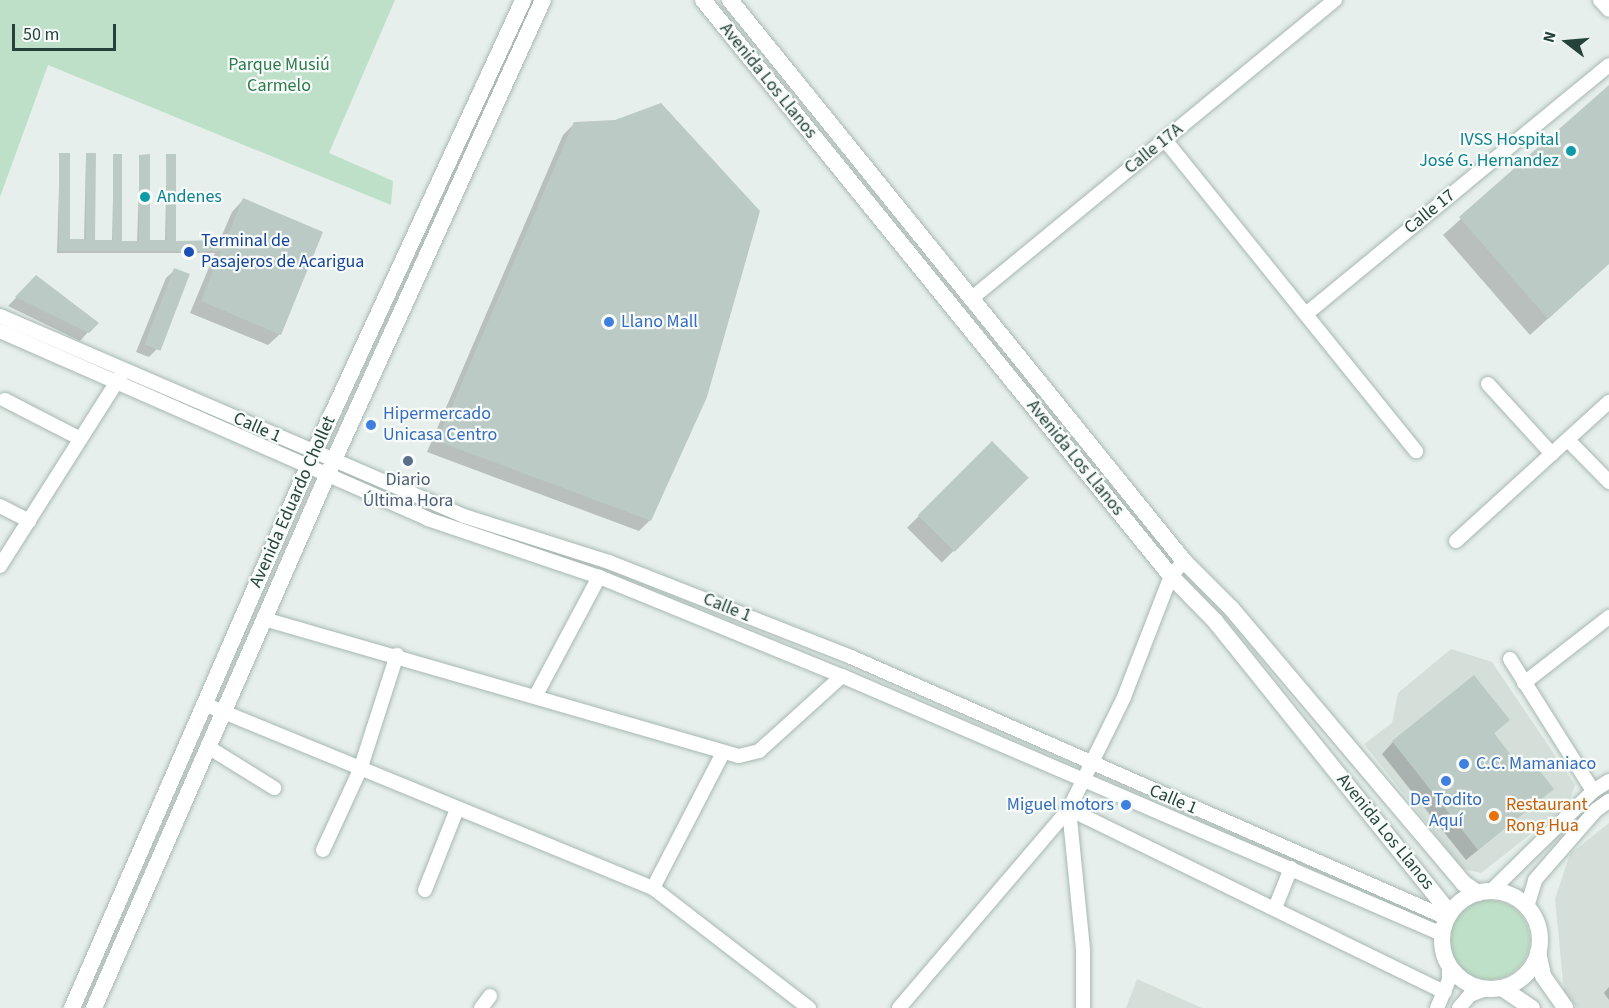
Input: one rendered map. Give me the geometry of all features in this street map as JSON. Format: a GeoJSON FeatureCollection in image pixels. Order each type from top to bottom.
{"type":"FeatureCollection","features":[{"type":"Feature","properties":{"kind":"street","name":"Avenida Eduardo Chollet"},"geometry":{"type":"LineString","coordinates":[[72,1008],[311,461],[523,0]]}},
{"type":"Feature","properties":{"kind":"street","name":"Avenida Eduardo Chollet"},"geometry":{"type":"LineString","coordinates":[[94,1008],[330,469],[543,0]]}},
{"type":"Feature","properties":{"kind":"street","name":"Avenida Los Llanos"},"geometry":{"type":"LineString","coordinates":[[703,0],[1171,576],[1215,621],[1446,922]]}},
{"type":"Feature","properties":{"kind":"street","name":"Avenida Los Llanos"},"geometry":{"type":"LineString","coordinates":[[730,0],[1184,561],[1231,608],[1463,883],[1485,892]]}},
{"type":"Feature","properties":{"kind":"street","name":"Calle 17A"},"geometry":{"type":"LineString","coordinates":[[972,298],[1335,0]]}},
{"type":"Feature","properties":{"kind":"street"},"geometry":{"type":"LineString","coordinates":[[1600,0],[1609,10]]}},
{"type":"Feature","properties":{"kind":"street","name":"Calle 17"},"geometry":{"type":"LineString","coordinates":[[1306,314],[1609,65]]}},
{"type":"Feature","properties":{"kind":"street"},"geometry":{"type":"LineString","coordinates":[[1165,140],[1416,451]]}},
{"type":"Feature","properties":{"kind":"street","name":"Calle 1"},"geometry":{"type":"LineString","coordinates":[[0,316],[124,370],[311,461]]}},
{"type":"Feature","properties":{"kind":"street","name":"Calle 1"},"geometry":{"type":"LineString","coordinates":[[0,332],[117,384],[330,469],[490,542],[599,577],[843,676],[1291,868],[1446,922]]}},
{"type":"Feature","properties":{"kind":"street"},"geometry":{"type":"LineString","coordinates":[[0,566],[124,370]]}},
{"type":"Feature","properties":{"kind":"street"},"geometry":{"type":"LineString","coordinates":[[1488,384],[1552,454]]}},
{"type":"Feature","properties":{"kind":"street"},"geometry":{"type":"LineString","coordinates":[[5,400],[81,439]]}},
{"type":"Feature","properties":{"kind":"street"},"geometry":{"type":"LineString","coordinates":[[1456,541],[1609,402]]}},
{"type":"Feature","properties":{"kind":"street"},"geometry":{"type":"LineString","coordinates":[[1568,440],[1609,482]]}},
{"type":"Feature","properties":{"kind":"street","name":"Calle 1"},"geometry":{"type":"LineString","coordinates":[[330,469],[464,516],[609,562],[851,657],[1446,922]]}},
{"type":"Feature","properties":{"kind":"street"},"geometry":{"type":"LineString","coordinates":[[0,506],[29,521]]}},
{"type":"Feature","properties":{"kind":"street"},"geometry":{"type":"LineString","coordinates":[[899,1008],[1069,809],[1124,697],[1171,576],[1184,561]]}},
{"type":"Feature","properties":{"kind":"street"},"geometry":{"type":"LineString","coordinates":[[536,695],[599,577]]}},
{"type":"Feature","properties":{"kind":"street"},"geometry":{"type":"LineString","coordinates":[[1524,683],[1609,617]]}},
{"type":"Feature","properties":{"kind":"street"},"geometry":{"type":"LineString","coordinates":[[264,619],[536,695],[723,753],[740,756],[759,751],[843,676]]}},
{"type":"Feature","properties":{"kind":"street"},"geometry":{"type":"LineString","coordinates":[[323,850],[360,770],[397,655]]}},
{"type":"Feature","properties":{"kind":"street"},"geometry":{"type":"LineString","coordinates":[[1510,659],[1593,791]]}},
{"type":"Feature","properties":{"kind":"street"},"geometry":{"type":"LineString","coordinates":[[204,704],[360,770],[653,888],[810,1008]]}},
{"type":"Feature","properties":{"kind":"street"},"geometry":{"type":"LineString","coordinates":[[208,747],[274,788]]}},
{"type":"Feature","properties":{"kind":"street"},"geometry":{"type":"LineString","coordinates":[[653,888],[723,753]]}},
{"type":"Feature","properties":{"kind":"street"},"geometry":{"type":"LineString","coordinates":[[1437,1008],[1445,992],[1449,966],[1446,922],[1462,900],[1485,892],[1593,791],[1609,781]]}},
{"type":"Feature","properties":{"kind":"street"},"geometry":{"type":"LineString","coordinates":[[1527,907],[1535,880],[1596,810],[1609,801]]}},
{"type":"Feature","properties":{"kind":"street"},"geometry":{"type":"LineString","coordinates":[[424,890],[457,809]]}},
{"type":"Feature","properties":{"kind":"street"},"geometry":{"type":"LineString","coordinates":[[1069,809],[1445,992]]}},
{"type":"Feature","properties":{"kind":"street"},"geometry":{"type":"LineString","coordinates":[[1069,809],[1083,950],[1083,1008]]}},
{"type":"Feature","properties":{"kind":"street"},"geometry":{"type":"LineString","coordinates":[[1275,908],[1291,868]]}},
{"type":"Feature","properties":{"kind":"street"},"geometry":{"type":"LineString","coordinates":[[1485,892],[1517,898],[1527,907],[1538,928],[1538,952],[1543,976],[1565,1008]]}},
{"type":"Feature","properties":{"kind":"street"},"geometry":{"type":"LineString","coordinates":[[1459,1008],[1470,995],[1525,975],[1538,952]]}},
{"type":"Feature","properties":{"kind":"street"},"geometry":{"type":"LineString","coordinates":[[1449,966],[1465,982],[1494,988],[1532,1008]]}},
{"type":"Feature","properties":{"kind":"street"},"geometry":{"type":"LineString","coordinates":[[481,1008],[490,996]]}},
{"type":"Feature","properties":{"kind":"shaded area"},"geometry":{"type":"Polygon","coordinates":[[[1451,649],[1492,662],[1575,785],[1568,805],[1481,873],[1463,869],[1364,744],[1392,723],[1398,693],[1451,649]]]}},
{"type":"Feature","properties":{"kind":"shaded area"},"geometry":{"type":"Polygon","coordinates":[[[1609,823],[1609,1008],[1577,1008],[1564,991],[1555,899],[1570,854],[1609,823]]]}},
{"type":"Feature","properties":{"kind":"shaded area"},"geometry":{"type":"Polygon","coordinates":[[[1137,979],[1202,1008],[1126,1008],[1137,979]]]}},
{"type":"Feature","properties":{"kind":"green space","name":"Parque Musiú Carmelo"},"geometry":{"type":"Polygon","coordinates":[[[0,0],[395,0],[329,153],[393,181],[391,205],[48,65],[0,197],[0,0]]]}},
{"type":"Feature","properties":{"kind":"green space"},"geometry":{"type":"Polygon","coordinates":[[[1490,900],[1505,903],[1518,912],[1527,925],[1530,940],[1527,955],[1518,968],[1505,977],[1490,980],[1475,977],[1462,968],[1453,955],[1450,940],[1453,925],[1462,912],[1475,903],[1490,900]]]}},
{"type":"Feature","properties":{"kind":"building","name":"IVSS Hospital José G. Hernandez"},"geometry":{"type":"Polygon","coordinates":[[[1609,85],[1609,264],[1548,319],[1459,217],[1609,85]]]}},
{"type":"Feature","properties":{"kind":"building","name":"Llano Mall"},"geometry":{"type":"Polygon","coordinates":[[[661,103],[760,211],[707,397],[651,521],[437,441],[574,122],[615,120],[661,103]]]}},
{"type":"Feature","properties":{"kind":"building"},"geometry":{"type":"Polygon","coordinates":[[[59,153],[70,153],[70,239],[86,239],[86,153],[96,153],[95,240],[113,240],[113,154],[122,154],[122,241],[139,241],[139,155],[150,154],[150,240],[167,240],[166,154],[176,154],[176,241],[226,240],[243,198],[323,232],[281,335],[201,301],[221,251],[59,251],[59,153]]]}},
{"type":"Feature","properties":{"kind":"building"},"geometry":{"type":"Polygon","coordinates":[[[174,268],[190,274],[160,351],[145,345],[174,268]]]}},
{"type":"Feature","properties":{"kind":"building"},"geometry":{"type":"Polygon","coordinates":[[[36,275],[99,323],[89,333],[15,297],[36,275]]]}},
{"type":"Feature","properties":{"kind":"building"},"geometry":{"type":"Polygon","coordinates":[[[992,441],[1029,478],[955,552],[918,515],[992,441]]]}},
{"type":"Feature","properties":{"kind":"building","name":"C.C. Mamaniaco"},"geometry":{"type":"Polygon","coordinates":[[[1474,675],[1510,720],[1494,733],[1521,768],[1531,760],[1554,789],[1478,850],[1392,741],[1474,675]]]}},
{"type":"Feature","properties":{"kind":"place","name":"IVSS Hospital José G. Hernandez"},"geometry":{"type":"Point","coordinates":[1571,151]}},
{"type":"Feature","properties":{"kind":"place","name":"Andenes"},"geometry":{"type":"Point","coordinates":[145,197]}},
{"type":"Feature","properties":{"kind":"place","name":"Terminal de Pasajeros de Acarigua"},"geometry":{"type":"Point","coordinates":[189,252]}},
{"type":"Feature","properties":{"kind":"place","name":"Llano Mall"},"geometry":{"type":"Point","coordinates":[609,322]}},
{"type":"Feature","properties":{"kind":"place","name":"Hipermercado Unicasa Centro"},"geometry":{"type":"Point","coordinates":[371,425]}},
{"type":"Feature","properties":{"kind":"place","name":"Diario Última Hora"},"geometry":{"type":"Point","coordinates":[408,461]}},
{"type":"Feature","properties":{"kind":"place","name":"C.C. Mamaniaco"},"geometry":{"type":"Point","coordinates":[1464,764]}},
{"type":"Feature","properties":{"kind":"place","name":"De Todito Aquí"},"geometry":{"type":"Point","coordinates":[1446,781]}},
{"type":"Feature","properties":{"kind":"place","name":"Miguel motors"},"geometry":{"type":"Point","coordinates":[1126,805]}},
{"type":"Feature","properties":{"kind":"place","name":"Restaurant Rong Hua"},"geometry":{"type":"Point","coordinates":[1494,816]}}]}
